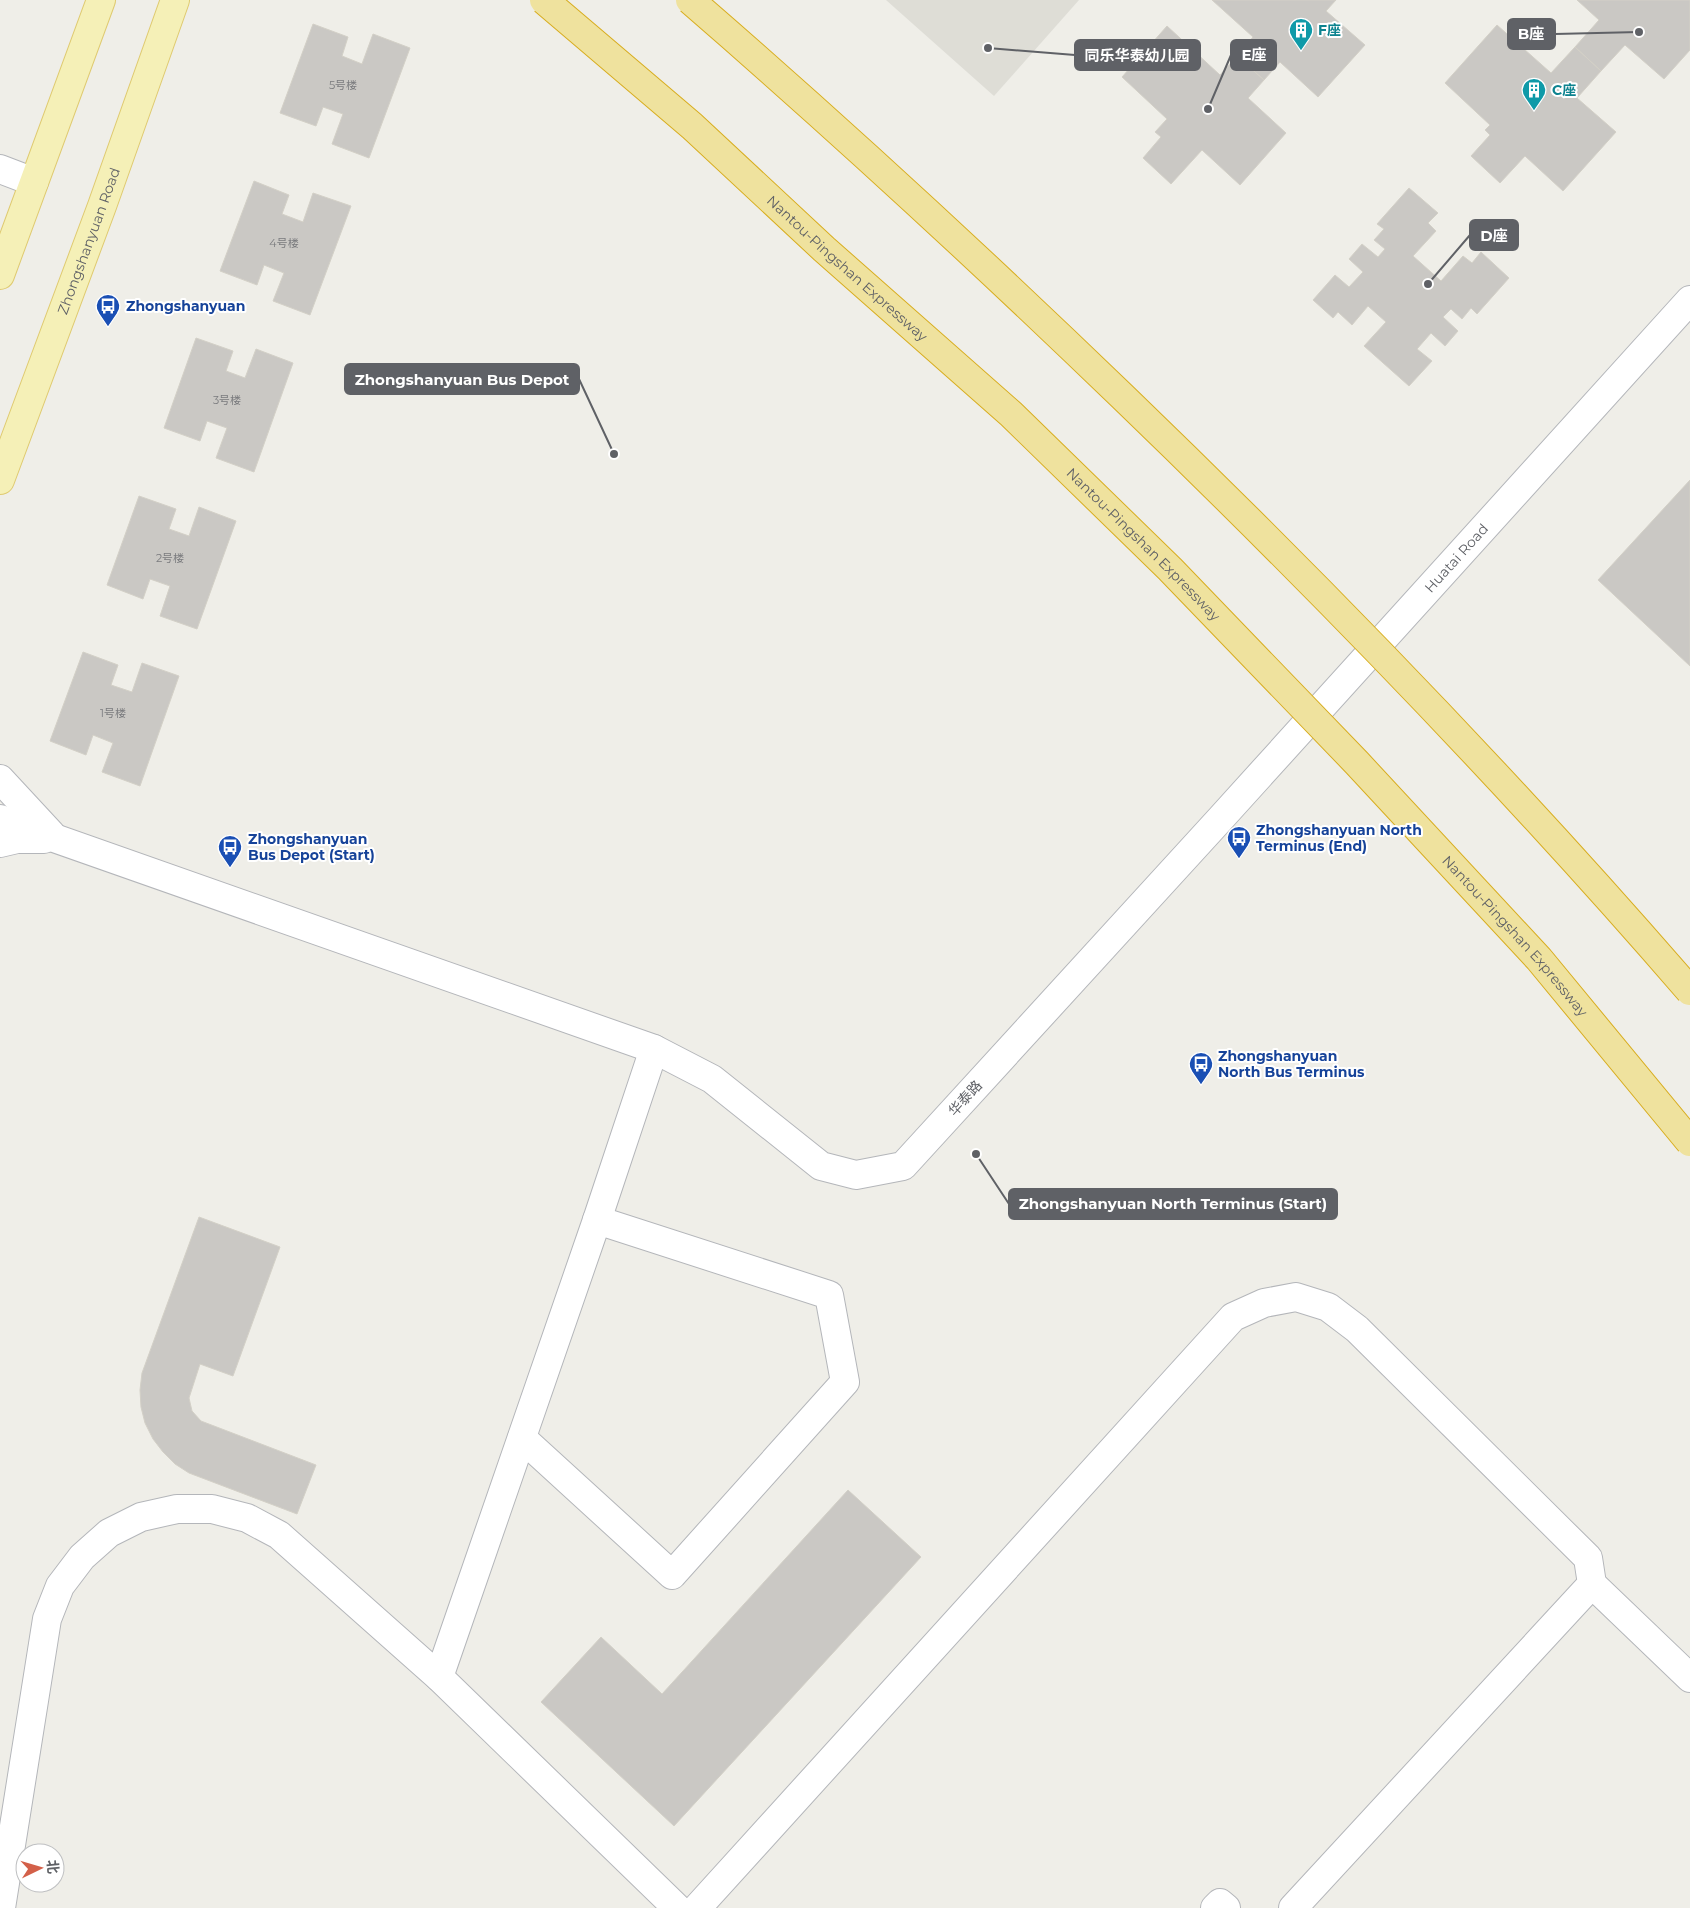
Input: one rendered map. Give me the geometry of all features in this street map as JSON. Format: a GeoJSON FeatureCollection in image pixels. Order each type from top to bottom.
{"type":"FeatureCollection","features":[{"type":"Feature","properties":{"kind":"highway","name":"Nantou-Pingshan Expressway"},"geometry":{"type":"LineString","coordinates":[[544,0],[692,126],[824,250],[1011,414],[1170,569],[1344,749],[1539,959],[1690,1142]]}},
{"type":"Feature","properties":{"kind":"highway"},"geometry":{"type":"LineString","coordinates":[[690,0],[1006,285],[1235,505],[1435,709],[1642,935],[1690,991]]}},
{"type":"Feature","properties":{"kind":"main road"},"geometry":{"type":"LineString","coordinates":[[0,275],[101,0]]}},
{"type":"Feature","properties":{"kind":"main road","name":"Zhongshanyuan Road"},"geometry":{"type":"LineString","coordinates":[[0,480],[175,0]]}},
{"type":"Feature","properties":{"kind":"street"},"geometry":{"type":"LineString","coordinates":[[0,169],[34,182]]}},
{"type":"Feature","properties":{"kind":"street","name":"华泰路"},"geometry":{"type":"LineString","coordinates":[[0,819],[654,1049],[712,1079],[821,1166],[856,1175],[903,1166],[1216,824],[1690,300]]}},
{"type":"Feature","properties":{"kind":"street"},"geometry":{"type":"LineString","coordinates":[[0,780],[56,838]]}},
{"type":"Feature","properties":{"kind":"street"},"geometry":{"type":"LineString","coordinates":[[0,843],[17,839],[56,838]]}},
{"type":"Feature","properties":{"kind":"street"},"geometry":{"type":"LineString","coordinates":[[439,1677],[654,1049]]}},
{"type":"Feature","properties":{"kind":"street"},"geometry":{"type":"LineString","coordinates":[[522,1438],[672,1575],[845,1382],[829,1295],[597,1220]]}},
{"type":"Feature","properties":{"kind":"street"},"geometry":{"type":"LineString","coordinates":[[698,1908],[1233,1317],[1264,1303],[1296,1297],[1328,1307],[1357,1329],[1588,1558],[1592,1584],[1690,1678]]}},
{"type":"Feature","properties":{"kind":"street"},"geometry":{"type":"LineString","coordinates":[[0,1908],[47,1619],[60,1586],[82,1557],[109,1533],[142,1517],[176,1509],[212,1509],[247,1518],[279,1535],[439,1677],[677,1908]]}},
{"type":"Feature","properties":{"kind":"street"},"geometry":{"type":"LineString","coordinates":[[1292,1908],[1592,1584]]}},
{"type":"Feature","properties":{"kind":"street"},"geometry":{"type":"LineString","coordinates":[[1215,1908],[1220,1903],[1226,1908]]}},
{"type":"Feature","properties":{"kind":"shaded area"},"geometry":{"type":"Polygon","coordinates":[[[886,0],[1079,0],[994,96],[886,0]]]}},
{"type":"Feature","properties":{"kind":"building","name":"F座"},"geometry":{"type":"Polygon","coordinates":[[[1212,0],[1336,0],[1326,11],[1365,45],[1318,97],[1280,62],[1264,80],[1237,56],[1253,37],[1212,0]]]}},
{"type":"Feature","properties":{"kind":"building"},"geometry":{"type":"Polygon","coordinates":[[[1577,0],[1690,0],[1690,50],[1664,79],[1625,45],[1601,71],[1575,47],[1599,20],[1577,0]]]}},
{"type":"Feature","properties":{"kind":"building"},"geometry":{"type":"Polygon","coordinates":[[[313,24],[348,37],[342,56],[362,64],[373,34],[410,48],[369,158],[332,144],[343,114],[323,107],[316,126],[280,113],[313,24]]]}},
{"type":"Feature","properties":{"kind":"building","name":"C座"},"geometry":{"type":"Polygon","coordinates":[[[1497,25],[1551,73],[1575,47],[1601,71],[1577,98],[1616,132],[1563,191],[1525,156],[1500,183],[1471,156],[1490,135],[1485,130],[1490,125],[1445,83],[1497,25]]]}},
{"type":"Feature","properties":{"kind":"building"},"geometry":{"type":"Polygon","coordinates":[[[1167,26],[1220,75],[1237,56],[1264,80],[1248,98],[1286,133],[1240,185],[1202,150],[1171,184],[1143,158],[1161,137],[1155,132],[1167,119],[1122,77],[1167,26]]]}},
{"type":"Feature","properties":{"kind":"building"},"geometry":{"type":"Polygon","coordinates":[[[254,181],[289,195],[282,214],[303,222],[313,193],[351,206],[310,315],[273,301],[284,273],[264,265],[257,285],[220,271],[254,181]]]}},
{"type":"Feature","properties":{"kind":"building"},"geometry":{"type":"Polygon","coordinates":[[[1409,188],[1438,213],[1428,223],[1436,231],[1413,256],[1441,281],[1463,256],[1472,263],[1481,252],[1509,278],[1477,314],[1471,308],[1462,319],[1451,309],[1443,317],[1458,331],[1445,346],[1431,333],[1417,349],[1432,361],[1409,386],[1364,346],[1386,322],[1368,306],[1352,325],[1338,312],[1333,318],[1313,300],[1335,275],[1349,287],[1363,272],[1349,259],[1362,244],[1378,257],[1385,249],[1374,240],[1384,229],[1377,224],[1409,188]]]}},
{"type":"Feature","properties":{"kind":"building"},"geometry":{"type":"Polygon","coordinates":[[[196,338],[233,351],[226,371],[245,378],[256,349],[293,363],[254,472],[216,458],[227,428],[207,421],[200,441],[164,428],[196,338]]]}},
{"type":"Feature","properties":{"kind":"building"},"geometry":{"type":"Polygon","coordinates":[[[1690,480],[1690,666],[1598,580],[1690,480]]]}},
{"type":"Feature","properties":{"kind":"building"},"geometry":{"type":"Polygon","coordinates":[[[139,496],[176,509],[169,529],[189,536],[199,507],[236,521],[197,629],[160,616],[170,586],[150,579],[143,599],[107,585],[139,496]]]}},
{"type":"Feature","properties":{"kind":"building"},"geometry":{"type":"Polygon","coordinates":[[[83,652],[118,665],[111,685],[132,692],[142,663],[179,676],[140,786],[102,772],[113,743],[93,735],[86,755],[50,741],[83,652]]]}},
{"type":"Feature","properties":{"kind":"building"},"geometry":{"type":"Polygon","coordinates":[[[199,1217],[280,1247],[233,1376],[200,1364],[189,1398],[192,1411],[201,1421],[316,1465],[297,1514],[189,1473],[175,1464],[163,1452],[153,1439],[145,1423],[141,1407],[142,1373],[199,1217]]]}},
{"type":"Feature","properties":{"kind":"building"},"geometry":{"type":"Polygon","coordinates":[[[848,1490],[921,1557],[674,1826],[541,1702],[601,1637],[662,1694],[848,1490]]]}},
{"type":"Feature","properties":{"kind":"place","name":"B座"},"geometry":{"type":"Point","coordinates":[1639,32]}},
{"type":"Feature","properties":{"kind":"place","name":"同乐华泰幼儿园"},"geometry":{"type":"Point","coordinates":[988,48]}},
{"type":"Feature","properties":{"kind":"place","name":"F座"},"geometry":{"type":"Point","coordinates":[1301,51]}},
{"type":"Feature","properties":{"kind":"place","name":"E座"},"geometry":{"type":"Point","coordinates":[1208,109]}},
{"type":"Feature","properties":{"kind":"place","name":"C座"},"geometry":{"type":"Point","coordinates":[1534,111]}},
{"type":"Feature","properties":{"kind":"place","name":"D座"},"geometry":{"type":"Point","coordinates":[1428,284]}},
{"type":"Feature","properties":{"kind":"place","name":"Zhongshanyuan"},"geometry":{"type":"Point","coordinates":[108,327]}},
{"type":"Feature","properties":{"kind":"place","name":"Zhongshanyuan Bus Depot"},"geometry":{"type":"Point","coordinates":[614,454]}},
{"type":"Feature","properties":{"kind":"place","name":"Zhongshanyuan North Terminus (End)"},"geometry":{"type":"Point","coordinates":[1239,859]}},
{"type":"Feature","properties":{"kind":"place","name":"Zhongshanyuan Bus Depot (Start)"},"geometry":{"type":"Point","coordinates":[230,868]}},
{"type":"Feature","properties":{"kind":"place","name":"Zhongshanyuan North Bus Terminus"},"geometry":{"type":"Point","coordinates":[1201,1085]}},
{"type":"Feature","properties":{"kind":"place","name":"Zhongshanyuan North Terminus (Start)"},"geometry":{"type":"Point","coordinates":[976,1154]}}]}
